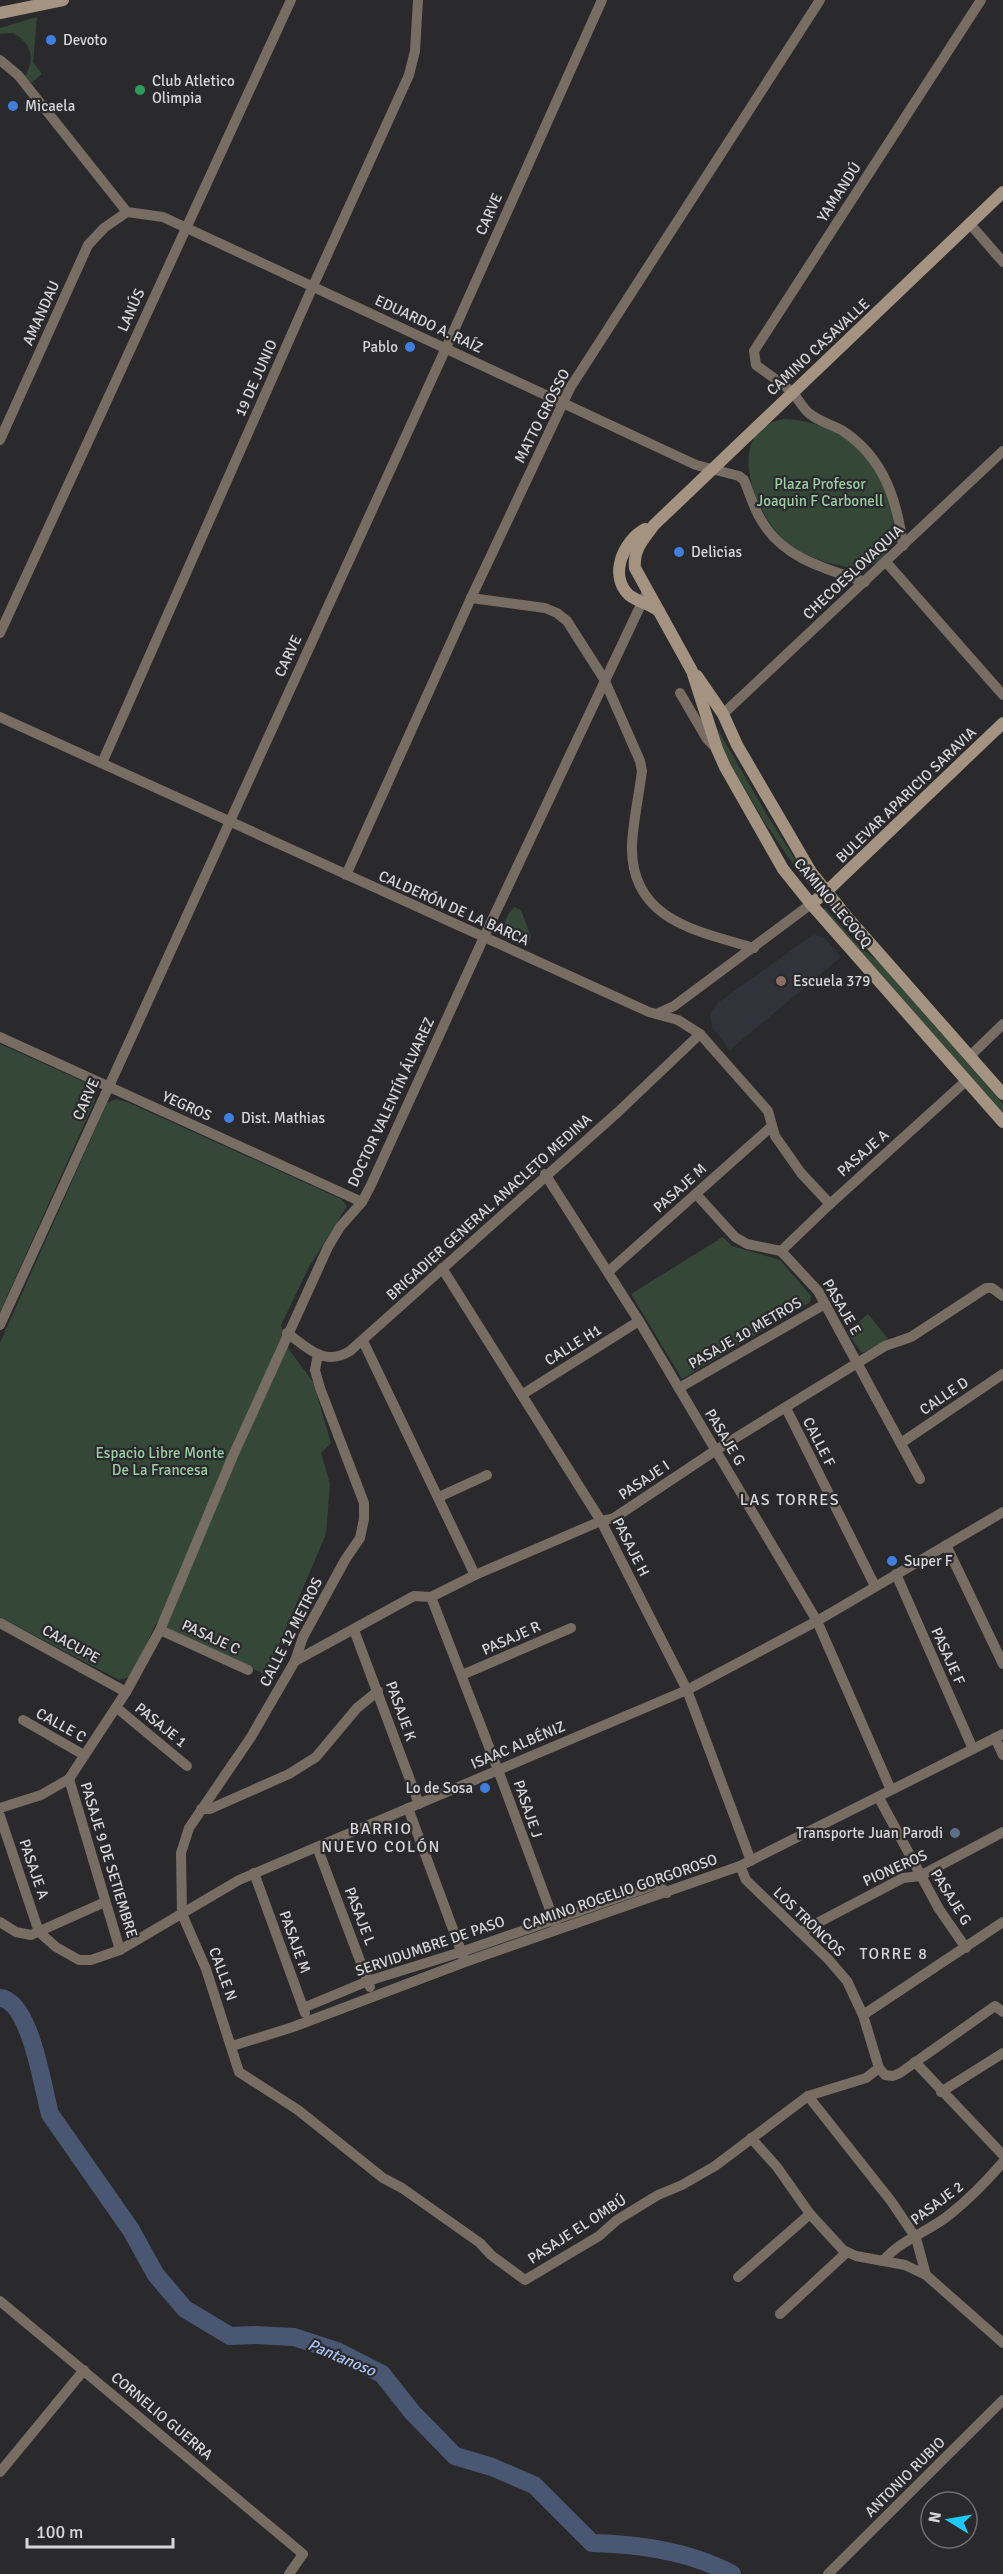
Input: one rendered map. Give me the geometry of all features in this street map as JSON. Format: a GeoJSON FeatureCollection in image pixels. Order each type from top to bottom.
{"type":"FeatureCollection","features":[{"type":"Feature","properties":{"kind":"street"},"geometry":{"type":"LineString","coordinates":[[2,14],[63,0]]}},
{"type":"Feature","properties":{"kind":"street","name":"LANÚS"},"geometry":{"type":"LineString","coordinates":[[0,633],[291,0]]}},
{"type":"Feature","properties":{"kind":"street","name":"19 DE JUNIO"},"geometry":{"type":"LineString","coordinates":[[102,764],[313,286],[410,75],[415,51],[418,0]]}},
{"type":"Feature","properties":{"kind":"street","name":"CARVE"},"geometry":{"type":"LineString","coordinates":[[0,1325],[228,821],[446,348],[602,0]]}},
{"type":"Feature","properties":{"kind":"street","name":"MATTO GROSSO"},"geometry":{"type":"LineString","coordinates":[[346,875],[471,598],[563,402],[820,0]]}},
{"type":"Feature","properties":{"kind":"street","name":"YAMANDÚ"},"geometry":{"type":"LineString","coordinates":[[792,392],[756,365],[754,351],[981,0]]}},
{"type":"Feature","properties":{"kind":"street"},"geometry":{"type":"LineString","coordinates":[[0,60],[18,75],[127,212]]}},
{"type":"Feature","properties":{"kind":"street","name":"CAMINO CASAVALLE"},"geometry":{"type":"LineString","coordinates":[[654,525],[1003,192]]}},
{"type":"Feature","properties":{"kind":"street","name":"EDUARDO A. RAÍZ"},"geometry":{"type":"LineString","coordinates":[[127,212],[153,214],[185,227],[696,465],[733,473],[744,480],[762,523],[784,546],[811,563],[865,582]]}},
{"type":"Feature","properties":{"kind":"street","name":"AMANDAU"},"geometry":{"type":"LineString","coordinates":[[0,440],[88,245],[104,228],[127,212]]}},
{"type":"Feature","properties":{"kind":"street"},"geometry":{"type":"LineString","coordinates":[[970,224],[1003,262]]}},
{"type":"Feature","properties":{"kind":"street"},"geometry":{"type":"LineString","coordinates":[[792,392],[812,416],[843,431],[862,445],[879,464],[891,488],[900,521],[903,546]]}},
{"type":"Feature","properties":{"kind":"street","name":"CHECOESLOVAQUIA"},"geometry":{"type":"LineString","coordinates":[[723,714],[1003,451]]}},
{"type":"Feature","properties":{"kind":"street"},"geometry":{"type":"LineString","coordinates":[[645,596],[634,559],[639,545],[654,525]]}},
{"type":"Feature","properties":{"kind":"street","name":"CAMINO LECOCQ"},"geometry":{"type":"LineString","coordinates":[[654,525],[641,531],[623,551],[620,564],[621,579],[625,589],[645,596],[659,611],[692,671],[723,714],[737,746],[779,820],[826,892],[1003,1094]]}},
{"type":"Feature","properties":{"kind":"street"},"geometry":{"type":"LineString","coordinates":[[886,562],[1003,696]]}},
{"type":"Feature","properties":{"kind":"street","name":"DOCTOR VALENTÍN ÁLVAREZ"},"geometry":{"type":"LineString","coordinates":[[69,1779],[117,1708],[160,1630],[232,1458],[327,1247],[340,1227],[362,1202],[604,679],[645,596]]}},
{"type":"Feature","properties":{"kind":"street"},"geometry":{"type":"LineString","coordinates":[[471,598],[545,608],[557,613],[567,621],[604,679],[640,761],[642,771],[632,844],[633,863],[638,881],[648,899],[660,913],[680,924],[754,948]]}},
{"type":"Feature","properties":{"kind":"street","name":"CAMINO LECOCQ"},"geometry":{"type":"LineString","coordinates":[[692,671],[717,749],[783,869],[811,904],[1003,1122]]}},
{"type":"Feature","properties":{"kind":"street"},"geometry":{"type":"LineString","coordinates":[[680,693],[707,739],[717,749]]}},
{"type":"Feature","properties":{"kind":"street","name":"CALDERÓN DE LA BARCA"},"geometry":{"type":"LineString","coordinates":[[0,717],[656,1014],[687,1024],[700,1034],[768,1111],[775,1136],[801,1173],[830,1204]]}},
{"type":"Feature","properties":{"kind":"street","name":"BULEVAR APARICIO SARAVIA"},"geometry":{"type":"LineString","coordinates":[[656,1014],[674,1006],[826,892],[1003,723]]}},
{"type":"Feature","properties":{"kind":"street"},"geometry":{"type":"LineString","coordinates":[[970,1056],[1003,1024]]}},
{"type":"Feature","properties":{"kind":"street","name":"BRIGADIER GENERAL ANACLETO MEDINA"},"geometry":{"type":"LineString","coordinates":[[318,1354],[338,1357],[363,1341],[545,1174],[618,1112],[700,1034]]}},
{"type":"Feature","properties":{"kind":"street","name":"YEGROS"},"geometry":{"type":"LineString","coordinates":[[0,1037],[362,1202]]}},
{"type":"Feature","properties":{"kind":"street","name":"PASAJE A"},"geometry":{"type":"LineString","coordinates":[[781,1251],[967,1080]]}},
{"type":"Feature","properties":{"kind":"street","name":"PASAJE M"},"geometry":{"type":"LineString","coordinates":[[608,1272],[772,1126]]}},
{"type":"Feature","properties":{"kind":"street","name":"PASAJE G"},"geometry":{"type":"LineString","coordinates":[[545,1174],[639,1321],[817,1621],[891,1790]]}},
{"type":"Feature","properties":{"kind":"street"},"geometry":{"type":"LineString","coordinates":[[696,1194],[742,1242],[781,1251]]}},
{"type":"Feature","properties":{"kind":"street","name":"PASAJE E"},"geometry":{"type":"LineString","coordinates":[[781,1251],[818,1291],[920,1479]]}},
{"type":"Feature","properties":{"kind":"street","name":"PASAJE H"},"geometry":{"type":"LineString","coordinates":[[442,1268],[601,1521],[687,1690],[745,1864]]}},
{"type":"Feature","properties":{"kind":"street","name":"PASAJE I"},"geometry":{"type":"LineString","coordinates":[[295,1661],[314,1648],[354,1630],[414,1596],[431,1598],[476,1575],[601,1521],[614,1518],[716,1450],[885,1346],[911,1337],[986,1288],[992,1288],[1003,1296]]}},
{"type":"Feature","properties":{"kind":"street","name":"PASAJE 10 METROS"},"geometry":{"type":"LineString","coordinates":[[679,1388],[825,1304]]}},
{"type":"Feature","properties":{"kind":"street","name":"CALLE H1"},"geometry":{"type":"LineString","coordinates":[[523,1394],[639,1321]]}},
{"type":"Feature","properties":{"kind":"street"},"geometry":{"type":"LineString","coordinates":[[287,1333],[318,1354]]}},
{"type":"Feature","properties":{"kind":"street"},"geometry":{"type":"LineString","coordinates":[[363,1341],[476,1575]]}},
{"type":"Feature","properties":{"kind":"street","name":"CALLE 12 METROS"},"geometry":{"type":"LineString","coordinates":[[182,1914],[181,1853],[189,1827],[251,1737],[295,1661],[303,1637],[345,1560],[360,1538],[364,1519],[364,1503],[320,1388],[315,1370],[318,1354]]}},
{"type":"Feature","properties":{"kind":"street","name":"CALLE D"},"geometry":{"type":"LineString","coordinates":[[901,1443],[1002,1378]]}},
{"type":"Feature","properties":{"kind":"street","name":"CALLE F"},"geometry":{"type":"LineString","coordinates":[[786,1408],[875,1586]]}},
{"type":"Feature","properties":{"kind":"street"},"geometry":{"type":"LineString","coordinates":[[440,1497],[487,1475]]}},
{"type":"Feature","properties":{"kind":"street","name":"ISAAC ALBÉNIZ"},"geometry":{"type":"LineString","coordinates":[[39,1932],[56,1947],[79,1960],[92,1960],[120,1950],[254,1873],[687,1690],[817,1621],[1003,1512]]}},
{"type":"Feature","properties":{"kind":"street"},"geometry":{"type":"LineString","coordinates":[[946,1545],[1003,1664]]}},
{"type":"Feature","properties":{"kind":"street","name":"PASAJE F"},"geometry":{"type":"LineString","coordinates":[[896,1574],[973,1749]]}},
{"type":"Feature","properties":{"kind":"street","name":"PASAJE J"},"geometry":{"type":"LineString","coordinates":[[431,1598],[555,1925]]}},
{"type":"Feature","properties":{"kind":"street","name":"CAACUPE"},"geometry":{"type":"LineString","coordinates":[[0,1623],[126,1692]]}},
{"type":"Feature","properties":{"kind":"street","name":"PASAJE R"},"geometry":{"type":"LineString","coordinates":[[462,1675],[571,1628]]}},
{"type":"Feature","properties":{"kind":"street","name":"PASAJE C"},"geometry":{"type":"LineString","coordinates":[[160,1630],[248,1670]]}},
{"type":"Feature","properties":{"kind":"street","name":"PASAJE K"},"geometry":{"type":"LineString","coordinates":[[354,1630],[378,1691],[463,1957]]}},
{"type":"Feature","properties":{"kind":"street"},"geometry":{"type":"LineString","coordinates":[[201,1809],[210,1809],[302,1767],[316,1757],[357,1708],[378,1691]]}},
{"type":"Feature","properties":{"kind":"street","name":"PASAJE 1"},"geometry":{"type":"LineString","coordinates":[[117,1708],[187,1766]]}},
{"type":"Feature","properties":{"kind":"street","name":"CALLE C"},"geometry":{"type":"LineString","coordinates":[[23,1720],[84,1755]]}},
{"type":"Feature","properties":{"kind":"street"},"geometry":{"type":"LineString","coordinates":[[999,1736],[1003,1755]]}},
{"type":"Feature","properties":{"kind":"street","name":"CAMINO ROGELIO GORGOROSO"},"geometry":{"type":"LineString","coordinates":[[232,2046],[374,1996],[463,1957],[555,1925],[667,1893],[745,1864],[999,1736]]}},
{"type":"Feature","properties":{"kind":"street"},"geometry":{"type":"LineString","coordinates":[[0,1808],[34,1798],[69,1779]]}},
{"type":"Feature","properties":{"kind":"street","name":"PASAJE 9 DE SETIEMBRE"},"geometry":{"type":"LineString","coordinates":[[69,1779],[120,1950]]}},
{"type":"Feature","properties":{"kind":"street","name":"PASAJE G"},"geometry":{"type":"LineString","coordinates":[[879,1798],[920,1876],[966,1948]]}},
{"type":"Feature","properties":{"kind":"street","name":"PASAJE A"},"geometry":{"type":"LineString","coordinates":[[0,1816],[39,1932]]}},
{"type":"Feature","properties":{"kind":"street","name":"PIONEROS"},"geometry":{"type":"LineString","coordinates":[[800,1932],[903,1878],[920,1876],[1003,1832]]}},
{"type":"Feature","properties":{"kind":"street","name":"PASAJE L"},"geometry":{"type":"LineString","coordinates":[[317,1847],[374,1996]]}},
{"type":"Feature","properties":{"kind":"street","name":"LOS TRONCOS"},"geometry":{"type":"LineString","coordinates":[[745,1864],[746,1880],[839,1972],[863,2015],[879,2068]]}},
{"type":"Feature","properties":{"kind":"street","name":"PASAJE M"},"geometry":{"type":"LineString","coordinates":[[254,1873],[308,2021]]}},
{"type":"Feature","properties":{"kind":"street"},"geometry":{"type":"LineString","coordinates":[[0,1922],[26,1935],[39,1932],[105,1902]]}},
{"type":"Feature","properties":{"kind":"street","name":"CALLE N"},"geometry":{"type":"LineString","coordinates":[[182,1914],[206,1969],[232,2046]]}},
{"type":"Feature","properties":{"kind":"street"},"geometry":{"type":"LineString","coordinates":[[863,2015],[1003,1922]]}},
{"type":"Feature","properties":{"kind":"street","name":"SERVIDUMBRE DE PASO"},"geometry":{"type":"LineString","coordinates":[[303,2008],[368,1982],[463,1957]]}},
{"type":"Feature","properties":{"kind":"street"},"geometry":{"type":"LineString","coordinates":[[879,2068],[885,2075],[894,2076],[999,2009]]}},
{"type":"Feature","properties":{"kind":"street","name":"PASAJE EL OMBÚ"},"geometry":{"type":"LineString","coordinates":[[232,2046],[234,2061],[239,2072],[298,2110],[383,2178],[402,2188],[480,2243],[491,2255],[525,2280],[599,2236],[617,2220],[658,2195],[682,2185],[715,2166],[808,2096],[866,2078],[879,2068]]}},
{"type":"Feature","properties":{"kind":"street"},"geometry":{"type":"LineString","coordinates":[[941,2092],[1003,2053]]}},
{"type":"Feature","properties":{"kind":"street"},"geometry":{"type":"LineString","coordinates":[[915,2062],[1003,2155]]}},
{"type":"Feature","properties":{"kind":"street"},"geometry":{"type":"LineString","coordinates":[[808,2096],[891,2201],[915,2238],[926,2275]]}},
{"type":"Feature","properties":{"kind":"street"},"geometry":{"type":"LineString","coordinates":[[751,2138],[777,2167],[810,2214],[847,2252],[856,2256],[904,2265],[926,2275],[1003,2343]]}},
{"type":"Feature","properties":{"kind":"street","name":"PASAJE 2"},"geometry":{"type":"LineString","coordinates":[[884,2261],[892,2250],[915,2238],[949,2215],[963,2201],[978,2191],[1003,2162]]}},
{"type":"Feature","properties":{"kind":"street"},"geometry":{"type":"LineString","coordinates":[[738,2277],[810,2214]]}},
{"type":"Feature","properties":{"kind":"street"},"geometry":{"type":"LineString","coordinates":[[780,2314],[847,2252]]}},
{"type":"Feature","properties":{"kind":"street","name":"CORNELIO GUERRA"},"geometry":{"type":"LineString","coordinates":[[0,2301],[303,2554],[289,2574]]}},
{"type":"Feature","properties":{"kind":"street"},"geometry":{"type":"LineString","coordinates":[[0,2472],[84,2370]]}},
{"type":"Feature","properties":{"kind":"street","name":"ANTONIO RUBIO"},"geometry":{"type":"LineString","coordinates":[[828,2574],[1003,2400]]}},
{"type":"Feature","properties":{"kind":"shaded area","name":"Escuela 379"},"geometry":{"type":"Polygon","coordinates":[[[815,935],[824,937],[841,957],[730,1050],[712,1027],[710,1018],[712,1010],[719,1002],[815,935]]]}},
{"type":"Feature","properties":{"kind":"green space"},"geometry":{"type":"Polygon","coordinates":[[[37,17],[33,62],[42,74],[31,83],[25,76],[31,57],[28,46],[13,33],[0,34],[0,28],[37,17]]]}},
{"type":"Feature","properties":{"kind":"green space","name":"Plaza Profesor Joaquin F Carbonell"},"geometry":{"type":"Polygon","coordinates":[[[784,419],[805,421],[833,431],[851,442],[869,460],[886,492],[891,510],[893,528],[891,544],[883,557],[869,566],[861,567],[829,563],[793,547],[770,524],[753,489],[749,471],[749,453],[754,438],[765,426],[784,419]]]}},
{"type":"Feature","properties":{"kind":"green space"},"geometry":{"type":"Polygon","coordinates":[[[714,723],[767,815],[817,893],[801,876],[765,823],[722,750],[714,723]]]}},
{"type":"Feature","properties":{"kind":"green space"},"geometry":{"type":"Polygon","coordinates":[[[515,907],[521,910],[531,937],[528,944],[508,937],[504,932],[506,918],[515,907]]]}},
{"type":"Feature","properties":{"kind":"green space"},"geometry":{"type":"Polygon","coordinates":[[[825,908],[855,942],[881,964],[1003,1104],[1003,1113],[823,909],[825,908]]]}},
{"type":"Feature","properties":{"kind":"green space"},"geometry":{"type":"Polygon","coordinates":[[[0,1044],[89,1084],[95,1100],[0,1312],[0,1044]]]}},
{"type":"Feature","properties":{"kind":"green space","name":"Espacio Libre Monte De La Francesa"},"geometry":{"type":"Polygon","coordinates":[[[116,1099],[341,1199],[347,1206],[309,1267],[281,1325],[288,1348],[313,1382],[331,1443],[321,1453],[330,1484],[326,1534],[266,1675],[156,1623],[132,1676],[119,1680],[0,1617],[0,1343],[107,1103],[116,1099]]]}},
{"type":"Feature","properties":{"kind":"green space"},"geometry":{"type":"Polygon","coordinates":[[[723,1237],[732,1246],[780,1260],[811,1296],[810,1302],[682,1379],[631,1294],[723,1237]]]}},
{"type":"Feature","properties":{"kind":"green space"},"geometry":{"type":"Polygon","coordinates":[[[868,1314],[889,1340],[862,1353],[847,1332],[868,1314]]]}},
{"type":"Feature","properties":{"kind":"waterway","name":"Pantanoso"},"geometry":{"type":"LineString","coordinates":[[0,1998],[11,2003],[28,2030],[50,2114],[131,2230],[156,2275],[185,2309],[230,2336],[294,2337],[337,2351],[382,2374],[412,2412],[455,2456],[492,2467],[534,2485],[592,2543],[664,2550],[682,2554],[732,2574]]}},
{"type":"Feature","properties":{"kind":"place","name":"Devoto"},"geometry":{"type":"Point","coordinates":[51,40]}},
{"type":"Feature","properties":{"kind":"place","name":"Club Atletico Olimpia"},"geometry":{"type":"Point","coordinates":[140,90]}},
{"type":"Feature","properties":{"kind":"place","name":"Micaela"},"geometry":{"type":"Point","coordinates":[13,106]}},
{"type":"Feature","properties":{"kind":"place","name":"Pablo"},"geometry":{"type":"Point","coordinates":[410,347]}},
{"type":"Feature","properties":{"kind":"place","name":"Delicias"},"geometry":{"type":"Point","coordinates":[679,552]}},
{"type":"Feature","properties":{"kind":"place","name":"Escuela 379"},"geometry":{"type":"Point","coordinates":[781,981]}},
{"type":"Feature","properties":{"kind":"place","name":"Dist. Mathias"},"geometry":{"type":"Point","coordinates":[229,1118]}},
{"type":"Feature","properties":{"kind":"place","name":"Super F"},"geometry":{"type":"Point","coordinates":[892,1561]}},
{"type":"Feature","properties":{"kind":"place","name":"Lo de Sosa"},"geometry":{"type":"Point","coordinates":[485,1788]}},
{"type":"Feature","properties":{"kind":"place","name":"Transporte Juan Parodi"},"geometry":{"type":"Point","coordinates":[955,1833]}},
{"type":"Feature","properties":{"kind":"district","name":"LAS TORRES"},"geometry":{"type":"Point","coordinates":[790,1499]}},
{"type":"Feature","properties":{"kind":"district","name":"BARRIO NUEVO COLÓN"},"geometry":{"type":"Point","coordinates":[381,1837]}},
{"type":"Feature","properties":{"kind":"district","name":"TORRE 8"},"geometry":{"type":"Point","coordinates":[894,1953]}}]}
